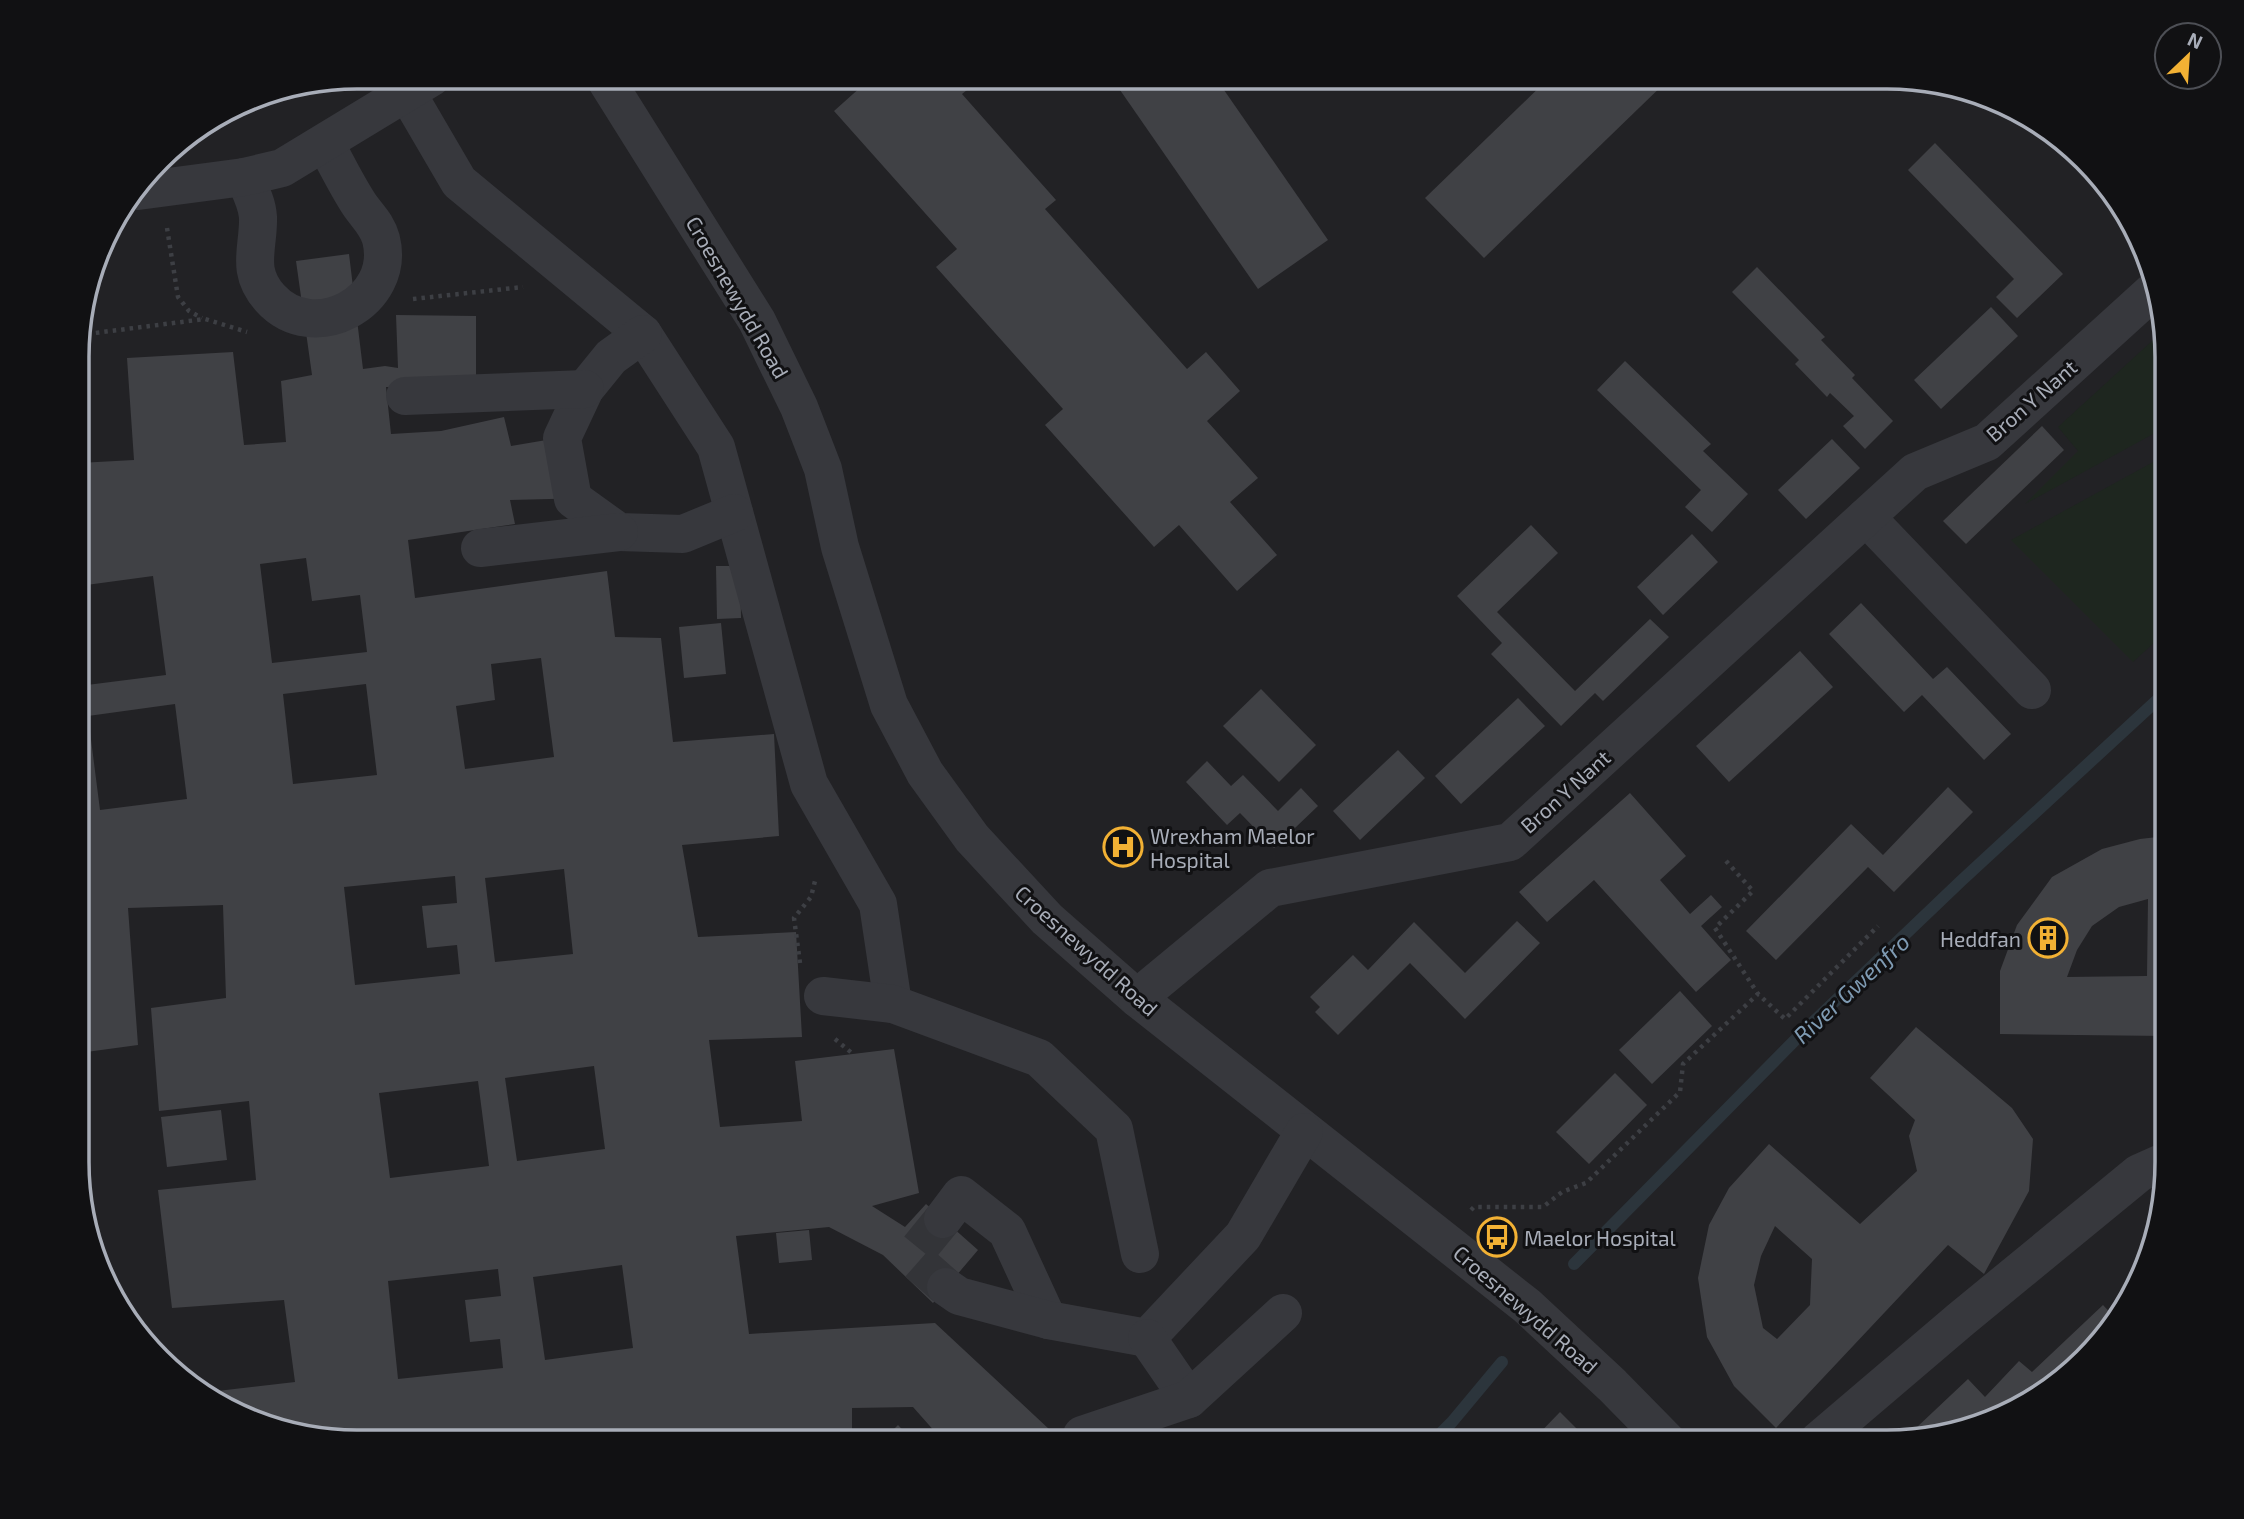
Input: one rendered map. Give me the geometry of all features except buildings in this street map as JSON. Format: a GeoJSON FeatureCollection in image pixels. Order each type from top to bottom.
{"type":"FeatureCollection","features":[{"type":"Feature","properties":{"kind":"street"},"geometry":{"type":"LineString","coordinates":[[149,190],[244,177],[282,168],[413,89]]}},
{"type":"Feature","properties":{"kind":"street"},"geometry":{"type":"LineString","coordinates":[[421,89],[459,182],[643,334],[716,447],[809,783],[878,904],[893,1004]]}},
{"type":"Feature","properties":{"kind":"street","name":"Croesnewydd Road"},"geometry":{"type":"LineString","coordinates":[[612,89],[757,321],[799,407],[822,470],[840,547],[889,705],[925,773],[972,838],[1037,909],[1137,998],[1527,1306],[1657,1430]]}},
{"type":"Feature","properties":{"kind":"street"},"geometry":{"type":"LineString","coordinates":[[244,177],[254,198],[258,218],[254,260],[258,281],[271,299],[288,312],[308,318],[329,318],[349,312],[365,299],[377,281],[382,261],[381,240],[373,220],[360,205],[326,143]]}},
{"type":"Feature","properties":{"kind":"street","name":"Bron Y Nant"},"geometry":{"type":"LineString","coordinates":[[1137,998],[1270,888],[1510,842],[1915,472],[1987,442],[2148,296]]}},
{"type":"Feature","properties":{"kind":"street"},"geometry":{"type":"LineString","coordinates":[[619,532],[573,499],[562,438],[585,389],[611,357],[643,334]]}},
{"type":"Feature","properties":{"kind":"street"},"geometry":{"type":"LineString","coordinates":[[405,396],[585,389]]}},
{"type":"Feature","properties":{"kind":"street"},"geometry":{"type":"LineString","coordinates":[[480,548],[619,532],[683,534],[734,513]]}},
{"type":"Feature","properties":{"kind":"street"},"geometry":{"type":"LineString","coordinates":[[1866,517],[2032,690]]}},
{"type":"Feature","properties":{"kind":"street"},"geometry":{"type":"LineString","coordinates":[[817,1000],[893,1004],[1039,1058],[1114,1129],[1140,1254]]}},
{"type":"Feature","properties":{"kind":"street"},"geometry":{"type":"LineString","coordinates":[[1147,1338],[1243,1236],[1304,1132]]}},
{"type":"Feature","properties":{"kind":"street"},"geometry":{"type":"LineString","coordinates":[[1831,1430],[1970,1312],[2153,1167]]}},
{"type":"Feature","properties":{"kind":"street"},"geometry":{"type":"LineString","coordinates":[[943,1219],[961,1195],[1007,1231],[1048,1321]]}},
{"type":"Feature","properties":{"kind":"street"},"geometry":{"type":"LineString","coordinates":[[946,1287],[959,1296],[1048,1321],[1147,1338],[1189,1399]]}},
{"type":"Feature","properties":{"kind":"street"},"geometry":{"type":"LineString","coordinates":[[1097,1430],[1189,1399],[1283,1314]]}},
{"type":"Feature","properties":{"kind":"path"},"geometry":{"type":"LineString","coordinates":[[167,224],[178,297],[189,311],[205,320],[241,331],[254,332]]}},
{"type":"Feature","properties":{"kind":"path"},"geometry":{"type":"LineString","coordinates":[[404,300],[527,286]]}},
{"type":"Feature","properties":{"kind":"path"},"geometry":{"type":"LineString","coordinates":[[91,334],[205,320]]}},
{"type":"Feature","properties":{"kind":"path"},"geometry":{"type":"LineString","coordinates":[[1726,861],[1753,891],[1715,928],[1758,993],[1785,1019],[1878,926]]}},
{"type":"Feature","properties":{"kind":"path"},"geometry":{"type":"LineString","coordinates":[[816,875],[811,897],[794,918],[817,1000],[853,1054]]}},
{"type":"Feature","properties":{"kind":"path"},"geometry":{"type":"LineString","coordinates":[[1443,1238],[1474,1207],[1543,1207],[1562,1192],[1586,1183],[1680,1092],[1683,1064],[1758,993]]}},
{"type":"Feature","properties":{"kind":"shaded area","name":"Wrexham Maelor Hospital"},"geometry":{"type":"Polygon","coordinates":[[[1887,89],[1939,94],[1973,103],[2036,134],[2076,168],[2110,208],[2119,223],[2141,271],[2150,305],[2154,340],[2155,1162],[2150,1214],[2141,1248],[2110,1311],[2076,1351],[2036,1385],[2021,1394],[1956,1421],[1887,1430],[357,1430],[305,1425],[271,1416],[208,1385],[168,1351],[134,1311],[103,1248],[92,1197],[89,1162],[90,340],[98,288],[117,239],[134,208],[168,168],[208,134],[239,117],[288,98],[340,90],[1887,89]]]}},
{"type":"Feature","properties":{"kind":"shaded area"},"geometry":{"type":"Polygon","coordinates":[[[2154,339],[2155,433],[2025,504],[2078,451],[2058,427],[2154,339]]]}},
{"type":"Feature","properties":{"kind":"shaded area"},"geometry":{"type":"Polygon","coordinates":[[[2155,461],[2155,642],[2133,662],[2011,540],[2155,461]]]}},
{"type":"Feature","properties":{"kind":"waterway","name":"River Gwenfro"},"geometry":{"type":"LineString","coordinates":[[1574,1264],[1807,1028],[2155,702]]}},
{"type":"Feature","properties":{"kind":"waterway","name":"River Gwenfro"},"geometry":{"type":"LineString","coordinates":[[1444,1430],[1502,1362]]}},
{"type":"Feature","properties":{"kind":"tunnel"},"geometry":{"type":"LineString","coordinates":[[943,1219],[912,1257],[946,1287]]}},
{"type":"Feature","properties":{"kind":"place","name":"Wrexham Maelor Hospital"},"geometry":{"type":"Point","coordinates":[1123,847]}},
{"type":"Feature","properties":{"kind":"place","name":"Heddfan"},"geometry":{"type":"Point","coordinates":[2048,938]}},
{"type":"Feature","properties":{"kind":"place","name":"Maelor Hospital"},"geometry":{"type":"Point","coordinates":[1497,1237]}}]}
